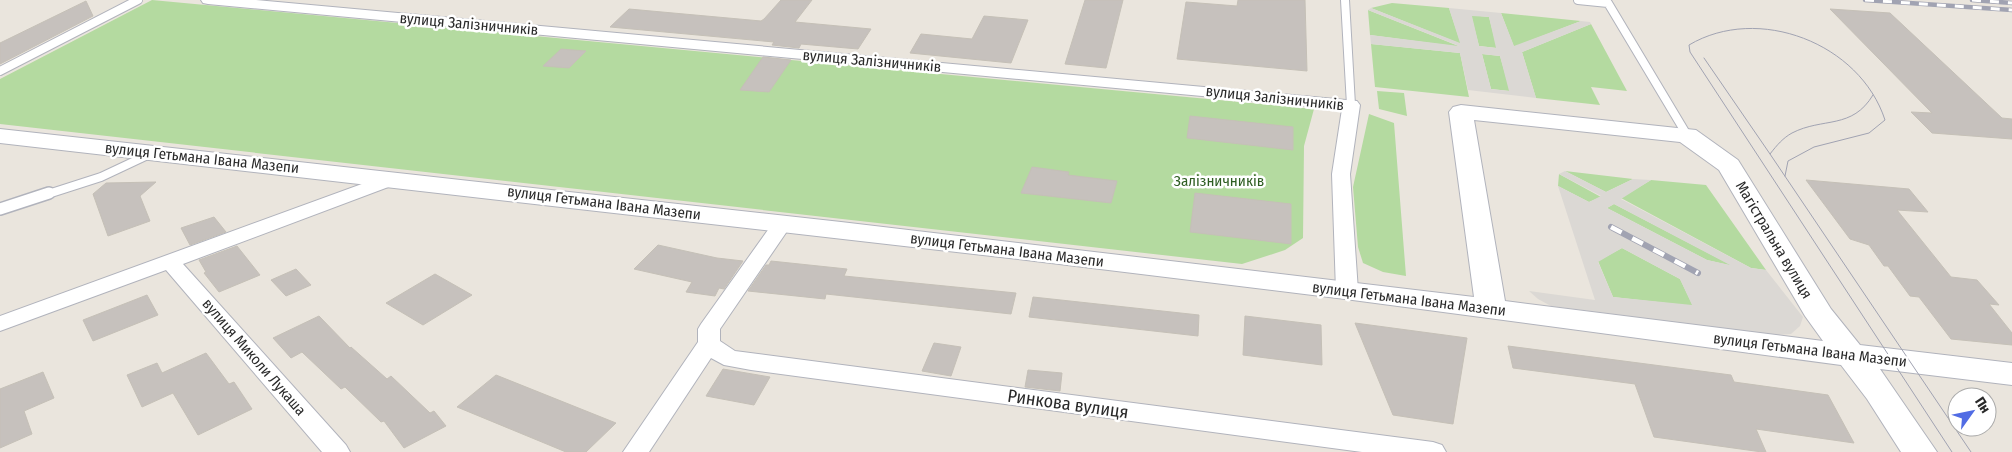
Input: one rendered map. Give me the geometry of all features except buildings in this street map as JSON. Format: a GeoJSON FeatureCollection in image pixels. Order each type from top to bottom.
{"type":"FeatureCollection","features":[{"type":"Feature","properties":{"kind":"street","name":"вулиця Залізничників"},"geometry":{"type":"LineString","coordinates":[[208,0],[1351,105],[1341,174],[1347,291]]}},
{"type":"Feature","properties":{"kind":"street"},"geometry":{"type":"LineString","coordinates":[[1491,310],[1461,112],[1687,135]]}},
{"type":"Feature","properties":{"kind":"street","name":"Магістральна вулиця"},"geometry":{"type":"LineString","coordinates":[[1687,135],[1729,165],[1820,316],[1879,391],[1919,452]]}},
{"type":"Feature","properties":{"kind":"street","name":"вулиця Гетьмана Івана Мазепи"},"geometry":{"type":"LineString","coordinates":[[0,136],[782,224],[1347,291],[1850,356],[2012,374]]}},
{"type":"Feature","properties":{"kind":"street"},"geometry":{"type":"LineString","coordinates":[[0,324],[392,179]]}},
{"type":"Feature","properties":{"kind":"street"},"geometry":{"type":"LineString","coordinates":[[636,452],[709,343],[709,329],[782,224]]}},
{"type":"Feature","properties":{"kind":"street","name":"вулиця Миколи Лукаша"},"geometry":{"type":"LineString","coordinates":[[170,262],[337,452]]}},
{"type":"Feature","properties":{"kind":"street","name":"Ринкова вулиця"},"geometry":{"type":"LineString","coordinates":[[709,343],[717,353],[730,359],[1433,452]]}},
{"type":"Feature","properties":{"kind":"lane"},"geometry":{"type":"LineString","coordinates":[[0,71],[138,0]]}},
{"type":"Feature","properties":{"kind":"lane"},"geometry":{"type":"LineString","coordinates":[[1345,0],[1351,105]]}},
{"type":"Feature","properties":{"kind":"lane"},"geometry":{"type":"LineString","coordinates":[[1578,0],[1608,3],[1687,135]]}},
{"type":"Feature","properties":{"kind":"lane"},"geometry":{"type":"LineString","coordinates":[[0,209],[101,177],[153,153]]}},
{"type":"Feature","properties":{"kind":"green space","name":"Залізничників"},"geometry":{"type":"Polygon","coordinates":[[[152,0],[1314,109],[1304,146],[1303,238],[1285,250],[1242,264],[0,124],[0,79],[152,0]]]}},
{"type":"Feature","properties":{"kind":"green space"},"geometry":{"type":"Polygon","coordinates":[[[1392,3],[1449,8],[1461,44],[1371,8],[1392,3]]]}},
{"type":"Feature","properties":{"kind":"green space"},"geometry":{"type":"Polygon","coordinates":[[[1368,10],[1461,47],[1370,35],[1368,10]]]}},
{"type":"Feature","properties":{"kind":"green space"},"geometry":{"type":"Polygon","coordinates":[[[1501,13],[1581,21],[1514,47],[1501,13]]]}},
{"type":"Feature","properties":{"kind":"green space"},"geometry":{"type":"Polygon","coordinates":[[[1471,15],[1489,17],[1497,48],[1479,46],[1471,15]]]}},
{"type":"Feature","properties":{"kind":"green space"},"geometry":{"type":"Polygon","coordinates":[[[1591,24],[1627,91],[1591,87],[1600,105],[1536,98],[1522,52],[1591,24]]]}},
{"type":"Feature","properties":{"kind":"green space"},"geometry":{"type":"Polygon","coordinates":[[[1371,44],[1460,53],[1469,97],[1375,87],[1371,44]]]}},
{"type":"Feature","properties":{"kind":"green space"},"geometry":{"type":"Polygon","coordinates":[[[1482,54],[1500,56],[1510,91],[1491,89],[1482,54]]]}},
{"type":"Feature","properties":{"kind":"green space"},"geometry":{"type":"Polygon","coordinates":[[[1377,91],[1404,93],[1407,116],[1379,109],[1377,91]]]}},
{"type":"Feature","properties":{"kind":"green space"},"geometry":{"type":"Polygon","coordinates":[[[1369,114],[1394,123],[1406,276],[1383,272],[1363,263],[1358,247],[1353,187],[1369,114]]]}},
{"type":"Feature","properties":{"kind":"green space"},"geometry":{"type":"Polygon","coordinates":[[[1565,171],[1633,179],[1606,192],[1565,171]]]}},
{"type":"Feature","properties":{"kind":"green space"},"geometry":{"type":"Polygon","coordinates":[[[1559,174],[1601,197],[1589,202],[1558,186],[1559,174]]]}},
{"type":"Feature","properties":{"kind":"green space"},"geometry":{"type":"Polygon","coordinates":[[[1651,180],[1706,185],[1766,270],[1751,268],[1621,198],[1651,180]]]}},
{"type":"Feature","properties":{"kind":"green space"},"geometry":{"type":"Polygon","coordinates":[[[1614,204],[1733,266],[1707,260],[1607,208],[1614,204]]]}},
{"type":"Feature","properties":{"kind":"green space"},"geometry":{"type":"Polygon","coordinates":[[[1622,248],[1680,279],[1693,306],[1613,297],[1598,261],[1622,248]]]}},
{"type":"Feature","properties":{"kind":"shaded area"},"geometry":{"type":"Polygon","coordinates":[[[1371,8],[1460,43],[1449,8],[1501,13],[1514,46],[1581,21],[1590,22],[1591,24],[1522,52],[1536,98],[1468,90],[1460,53],[1371,44],[1370,35],[1459,46],[1368,10],[1371,8]],[[1472,16],[1479,46],[1496,48],[1489,17],[1472,16]],[[1482,54],[1491,89],[1509,91],[1500,56],[1482,54]]]}},
{"type":"Feature","properties":{"kind":"shaded area"},"geometry":{"type":"Polygon","coordinates":[[[1565,171],[1606,192],[1633,179],[1651,180],[1621,199],[1751,268],[1766,270],[1803,317],[1800,326],[1791,334],[1775,335],[1551,306],[1538,299],[1529,291],[1595,300],[1558,186],[1589,202],[1601,196],[1559,174],[1565,171]],[[1614,204],[1607,208],[1707,260],[1730,265],[1614,204]],[[1622,248],[1598,262],[1613,297],[1692,305],[1680,279],[1622,248]]]}},
{"type":"Feature","properties":{"kind":"tram line"},"geometry":{"type":"LineString","coordinates":[[1873,95],[1854,70],[1830,52],[1804,38],[1775,30],[1745,29],[1716,33],[1689,45],[1690,52],[1952,452]]}},
{"type":"Feature","properties":{"kind":"tram line"},"geometry":{"type":"LineString","coordinates":[[1704,58],[1770,154]]}},
{"type":"Feature","properties":{"kind":"tram line"},"geometry":{"type":"LineString","coordinates":[[1770,154],[1780,142],[1792,133],[1804,128],[1846,118],[1865,106],[1873,95]]}},
{"type":"Feature","properties":{"kind":"tram line"},"geometry":{"type":"LineString","coordinates":[[1785,176],[1788,161],[1814,147],[1869,133],[1885,120],[1873,95]]}},
{"type":"Feature","properties":{"kind":"tram line"},"geometry":{"type":"LineString","coordinates":[[1770,154],[1971,452]]}},
{"type":"Feature","properties":{"kind":"railway"},"geometry":{"type":"LineString","coordinates":[[1865,0],[2012,10]]}},
{"type":"Feature","properties":{"kind":"railway"},"geometry":{"type":"LineString","coordinates":[[1972,0],[2012,3]]}},
{"type":"Feature","properties":{"kind":"railway"},"geometry":{"type":"LineString","coordinates":[[1611,227],[1698,273]]}}]}
